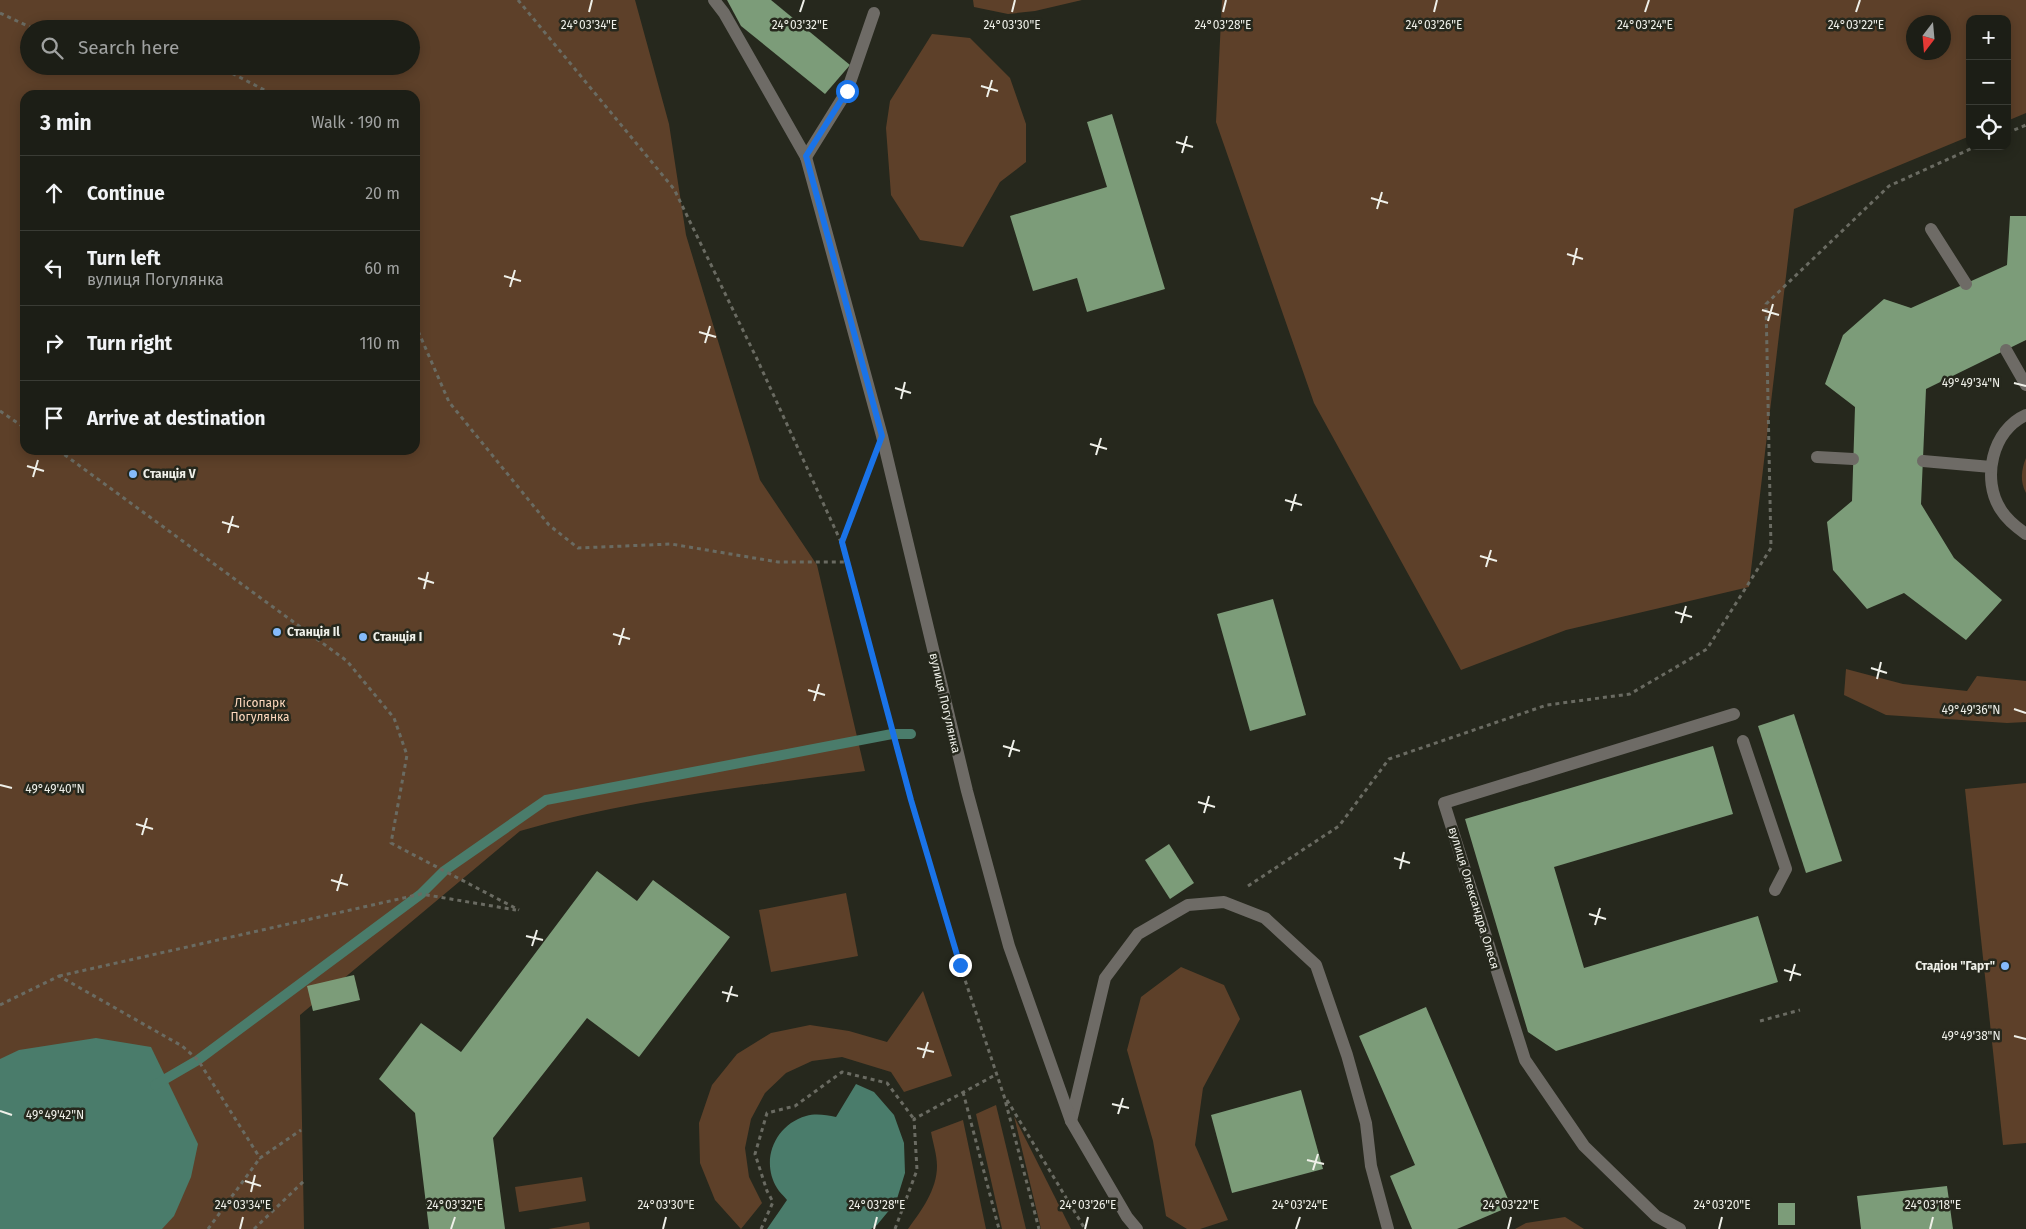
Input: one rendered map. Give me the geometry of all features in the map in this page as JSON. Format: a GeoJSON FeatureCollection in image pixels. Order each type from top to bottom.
{"type":"FeatureCollection","features":[{"type":"Feature","properties":{"kind":"street","name":"вулиця Погулянка"},"geometry":{"type":"LineString","coordinates":[[714,0],[724,13],[806,156],[882,436],[967,791],[1009,946],[1071,1121],[1126,1217],[1137,1229]]}},
{"type":"Feature","properties":{"kind":"street"},"geometry":{"type":"LineString","coordinates":[[806,156],[847,91],[874,13]]}},
{"type":"Feature","properties":{"kind":"street"},"geometry":{"type":"LineString","coordinates":[[1931,229],[1966,284]]}},
{"type":"Feature","properties":{"kind":"street"},"geometry":{"type":"LineString","coordinates":[[2006,350],[2026,385]]}},
{"type":"Feature","properties":{"kind":"street"},"geometry":{"type":"LineString","coordinates":[[2026,415],[2006,430],[1996,448],[1991,467],[1992,488],[2000,509],[2014,526],[2026,534]]}},
{"type":"Feature","properties":{"kind":"street"},"geometry":{"type":"LineString","coordinates":[[1817,457],[1854,459]]}},
{"type":"Feature","properties":{"kind":"street"},"geometry":{"type":"LineString","coordinates":[[1923,461],[1991,467]]}},
{"type":"Feature","properties":{"kind":"street","name":"вулиця Олександра Олеся"},"geometry":{"type":"LineString","coordinates":[[1680,1229],[1656,1216],[1584,1146],[1525,1060],[1444,804],[1734,714]]}},
{"type":"Feature","properties":{"kind":"street"},"geometry":{"type":"LineString","coordinates":[[1743,741],[1786,869],[1775,890]]}},
{"type":"Feature","properties":{"kind":"street"},"geometry":{"type":"LineString","coordinates":[[1071,1121],[1105,978],[1138,934],[1188,904],[1224,902],[1265,918],[1316,965],[1347,1055],[1366,1123],[1371,1166],[1388,1229]]}},
{"type":"Feature","properties":{"kind":"path"},"geometry":{"type":"LineString","coordinates":[[518,0],[674,189],[761,368],[842,542],[911,800],[960,965],[1004,1096],[1039,1229]]}},
{"type":"Feature","properties":{"kind":"path"},"geometry":{"type":"LineString","coordinates":[[0,13],[20,22]]}},
{"type":"Feature","properties":{"kind":"path"},"geometry":{"type":"LineString","coordinates":[[235,75],[264,90]]}},
{"type":"Feature","properties":{"kind":"path"},"geometry":{"type":"LineString","coordinates":[[2011,131],[2026,125]]}},
{"type":"Feature","properties":{"kind":"path"},"geometry":{"type":"LineString","coordinates":[[1260,878],[1339,826],[1390,759],[1547,706],[1630,694],[1707,649],[1771,548],[1766,304],[1888,186],[1968,150]]}},
{"type":"Feature","properties":{"kind":"path"},"geometry":{"type":"LineString","coordinates":[[420,335],[450,402],[549,525],[578,548],[671,544],[778,562],[846,562]]}},
{"type":"Feature","properties":{"kind":"path"},"geometry":{"type":"LineString","coordinates":[[0,411],[20,425]]}},
{"type":"Feature","properties":{"kind":"path"},"geometry":{"type":"LineString","coordinates":[[842,542],[882,436]]}},
{"type":"Feature","properties":{"kind":"path"},"geometry":{"type":"LineString","coordinates":[[0,1005],[59,976],[421,894],[519,910],[391,843],[406,755],[394,718],[347,661],[65,455]]}},
{"type":"Feature","properties":{"kind":"path"},"geometry":{"type":"LineString","coordinates":[[59,976],[182,1046],[198,1060],[260,1158]]}},
{"type":"Feature","properties":{"kind":"path"},"geometry":{"type":"LineString","coordinates":[[1760,1021],[1800,1010]]}},
{"type":"Feature","properties":{"kind":"path"},"geometry":{"type":"LineString","coordinates":[[761,1229],[773,1202],[767,1191],[755,1154],[767,1113],[795,1106],[842,1072],[887,1083],[914,1119],[917,1170],[895,1229]]}},
{"type":"Feature","properties":{"kind":"path"},"geometry":{"type":"LineString","coordinates":[[914,1119],[997,1074]]}},
{"type":"Feature","properties":{"kind":"path"},"geometry":{"type":"LineString","coordinates":[[964,1092],[999,1229]]}},
{"type":"Feature","properties":{"kind":"path"},"geometry":{"type":"LineString","coordinates":[[1004,1096],[1085,1229]]}},
{"type":"Feature","properties":{"kind":"path"},"geometry":{"type":"LineString","coordinates":[[208,1229],[260,1158],[301,1130]]}},
{"type":"Feature","properties":{"kind":"path"},"geometry":{"type":"LineString","coordinates":[[254,1229],[305,1180]]}},
{"type":"Feature","properties":{"kind":"green space","name":"Лісопарк Погулянка"},"geometry":{"type":"Polygon","coordinates":[[[0,0],[635,0],[669,124],[686,235],[760,480],[817,565],[865,771],[735,788],[648,802],[605,810],[520,831],[300,1015],[304,1229],[0,1229],[0,0]]]}},
{"type":"Feature","properties":{"kind":"green space"},"geometry":{"type":"Polygon","coordinates":[[[973,0],[1082,0],[1035,11],[1008,14],[974,7],[973,0]]]}},
{"type":"Feature","properties":{"kind":"green space"},"geometry":{"type":"Polygon","coordinates":[[[1222,0],[2026,0],[2026,113],[2011,119],[2011,15],[1966,15],[1966,138],[1794,209],[1749,587],[1566,630],[1461,670],[1314,403],[1216,122],[1222,0]]]}},
{"type":"Feature","properties":{"kind":"green space"},"geometry":{"type":"Polygon","coordinates":[[[932,34],[970,38],[1010,78],[1026,124],[1026,162],[1000,182],[963,247],[920,240],[891,195],[886,128],[890,101],[932,34]]]}},
{"type":"Feature","properties":{"kind":"green space"},"geometry":{"type":"Polygon","coordinates":[[[2026,458],[2026,493],[2022,476],[2026,458]]]}},
{"type":"Feature","properties":{"kind":"green space"},"geometry":{"type":"Polygon","coordinates":[[[1846,669],[1903,684],[1967,691],[1977,676],[2026,681],[2026,722],[2007,723],[1886,715],[1844,695],[1846,669]]]}},
{"type":"Feature","properties":{"kind":"green space","name":"Стадіон \"Гарт\""},"geometry":{"type":"Polygon","coordinates":[[[2026,783],[2026,1143],[2003,1145],[1965,789],[2026,783]]]}},
{"type":"Feature","properties":{"kind":"green space"},"geometry":{"type":"Polygon","coordinates":[[[846,893],[858,956],[771,972],[759,910],[846,893]]]}},
{"type":"Feature","properties":{"kind":"green space"},"geometry":{"type":"Polygon","coordinates":[[[1181,967],[1224,985],[1240,1019],[1203,1088],[1195,1145],[1228,1220],[1200,1229],[1187,1229],[1166,1216],[1153,1141],[1127,1050],[1141,997],[1181,967]]]}},
{"type":"Feature","properties":{"kind":"green space"},"geometry":{"type":"Polygon","coordinates":[[[923,991],[952,1076],[904,1092],[891,1072],[842,1057],[812,1061],[786,1073],[765,1093],[751,1119],[745,1148],[749,1177],[762,1203],[741,1229],[715,1200],[700,1163],[699,1123],[712,1085],[737,1054],[771,1033],[810,1025],[849,1031],[887,1042],[923,991]]]}},
{"type":"Feature","properties":{"kind":"green space"},"geometry":{"type":"Polygon","coordinates":[[[996,1105],[1026,1229],[1002,1229],[976,1114],[996,1105]]]}},
{"type":"Feature","properties":{"kind":"green space"},"geometry":{"type":"Polygon","coordinates":[[[1014,1116],[1071,1229],[1041,1229],[1014,1116]]]}},
{"type":"Feature","properties":{"kind":"green space"},"geometry":{"type":"Polygon","coordinates":[[[963,1120],[986,1229],[908,1229],[927,1200],[936,1175],[936,1153],[931,1132],[963,1120]]]}},
{"type":"Feature","properties":{"kind":"green space"},"geometry":{"type":"Polygon","coordinates":[[[582,1177],[586,1201],[519,1212],[515,1187],[582,1177]]]}},
{"type":"Feature","properties":{"kind":"green space"},"geometry":{"type":"Polygon","coordinates":[[[1565,1217],[1584,1229],[1515,1229],[1526,1223],[1565,1217]]]}},
{"type":"Feature","properties":{"kind":"green space"},"geometry":{"type":"Polygon","coordinates":[[[589,1222],[590,1229],[548,1229],[589,1222]]]}},
{"type":"Feature","properties":{"kind":"shaded area"},"geometry":{"type":"Polygon","coordinates":[[[96,1038],[151,1047],[198,1144],[191,1177],[174,1216],[162,1229],[0,1229],[0,1059],[19,1050],[96,1038]]]}},
{"type":"Feature","properties":{"kind":"shaded area"},"geometry":{"type":"Polygon","coordinates":[[[856,1084],[874,1092],[894,1115],[904,1143],[905,1173],[896,1202],[877,1225],[871,1229],[767,1229],[787,1200],[777,1188],[770,1166],[771,1155],[779,1135],[786,1127],[806,1116],[817,1114],[836,1117],[856,1084]]]}},
{"type":"Feature","properties":{"kind":"building"},"geometry":{"type":"Polygon","coordinates":[[[727,0],[771,0],[850,65],[825,94],[741,26],[727,0]]]}},
{"type":"Feature","properties":{"kind":"building"},"geometry":{"type":"Polygon","coordinates":[[[1112,114],[1165,289],[1087,312],[1077,278],[1033,291],[1010,216],[1107,187],[1087,122],[1112,114]]]}},
{"type":"Feature","properties":{"kind":"building"},"geometry":{"type":"Polygon","coordinates":[[[2010,216],[2026,216],[2026,340],[1926,389],[1921,504],[1954,558],[2002,600],[1966,640],[1904,593],[1867,609],[1833,570],[1827,522],[1852,501],[1855,407],[1825,384],[1843,335],[1884,299],[1911,308],[2007,265],[2010,216]]]}},
{"type":"Feature","properties":{"kind":"building"},"geometry":{"type":"Polygon","coordinates":[[[1273,599],[1306,715],[1250,731],[1217,614],[1273,599]]]}},
{"type":"Feature","properties":{"kind":"building"},"geometry":{"type":"Polygon","coordinates":[[[1794,714],[1842,861],[1806,873],[1758,726],[1794,714]]]}},
{"type":"Feature","properties":{"kind":"building"},"geometry":{"type":"Polygon","coordinates":[[[1713,746],[1733,814],[1554,867],[1584,968],[1758,916],[1778,982],[1556,1051],[1528,1032],[1465,819],[1713,746]]]}},
{"type":"Feature","properties":{"kind":"building"},"geometry":{"type":"Polygon","coordinates":[[[1169,844],[1194,883],[1170,899],[1145,860],[1169,844]]]}},
{"type":"Feature","properties":{"kind":"building"},"geometry":{"type":"Polygon","coordinates":[[[597,871],[637,901],[653,880],[730,937],[639,1057],[587,1018],[493,1138],[505,1229],[429,1229],[415,1113],[379,1079],[421,1023],[461,1052],[597,871]]]}},
{"type":"Feature","properties":{"kind":"building"},"geometry":{"type":"Polygon","coordinates":[[[354,975],[360,1000],[313,1011],[307,986],[354,975]]]}},
{"type":"Feature","properties":{"kind":"building"},"geometry":{"type":"Polygon","coordinates":[[[1426,1007],[1511,1206],[1457,1229],[1412,1229],[1390,1176],[1415,1165],[1359,1036],[1426,1007]]]}},
{"type":"Feature","properties":{"kind":"building"},"geometry":{"type":"Polygon","coordinates":[[[1301,1090],[1323,1169],[1232,1193],[1211,1115],[1301,1090]]]}},
{"type":"Feature","properties":{"kind":"building"},"geometry":{"type":"Polygon","coordinates":[[[1947,1186],[1953,1229],[1861,1229],[1857,1196],[1947,1186]]]}},
{"type":"Feature","properties":{"kind":"building"},"geometry":{"type":"Polygon","coordinates":[[[1778,1203],[1795,1203],[1795,1225],[1778,1225],[1778,1203]]]}},
{"type":"Feature","properties":{"kind":"waterway"},"geometry":{"type":"LineString","coordinates":[[155,1085],[198,1060],[421,894],[444,871],[546,800],[892,734],[911,734]]}},
{"type":"Feature","properties":{"kind":"place","name":"Cтанція V"},"geometry":{"type":"Point","coordinates":[133,474]}},
{"type":"Feature","properties":{"kind":"place","name":"Cтанція Il"},"geometry":{"type":"Point","coordinates":[277,632]}},
{"type":"Feature","properties":{"kind":"place","name":"Cтанція I"},"geometry":{"type":"Point","coordinates":[363,637]}},
{"type":"Feature","properties":{"kind":"place","name":"Стадіон \"Гарт\""},"geometry":{"type":"Point","coordinates":[2005,966]}},
{"type":"Feature","properties":{"kind":"route"},"geometry":{"type":"LineString","coordinates":[[847,91],[806,156],[882,436],[842,542],[911,800],[960,965]]}}]}
